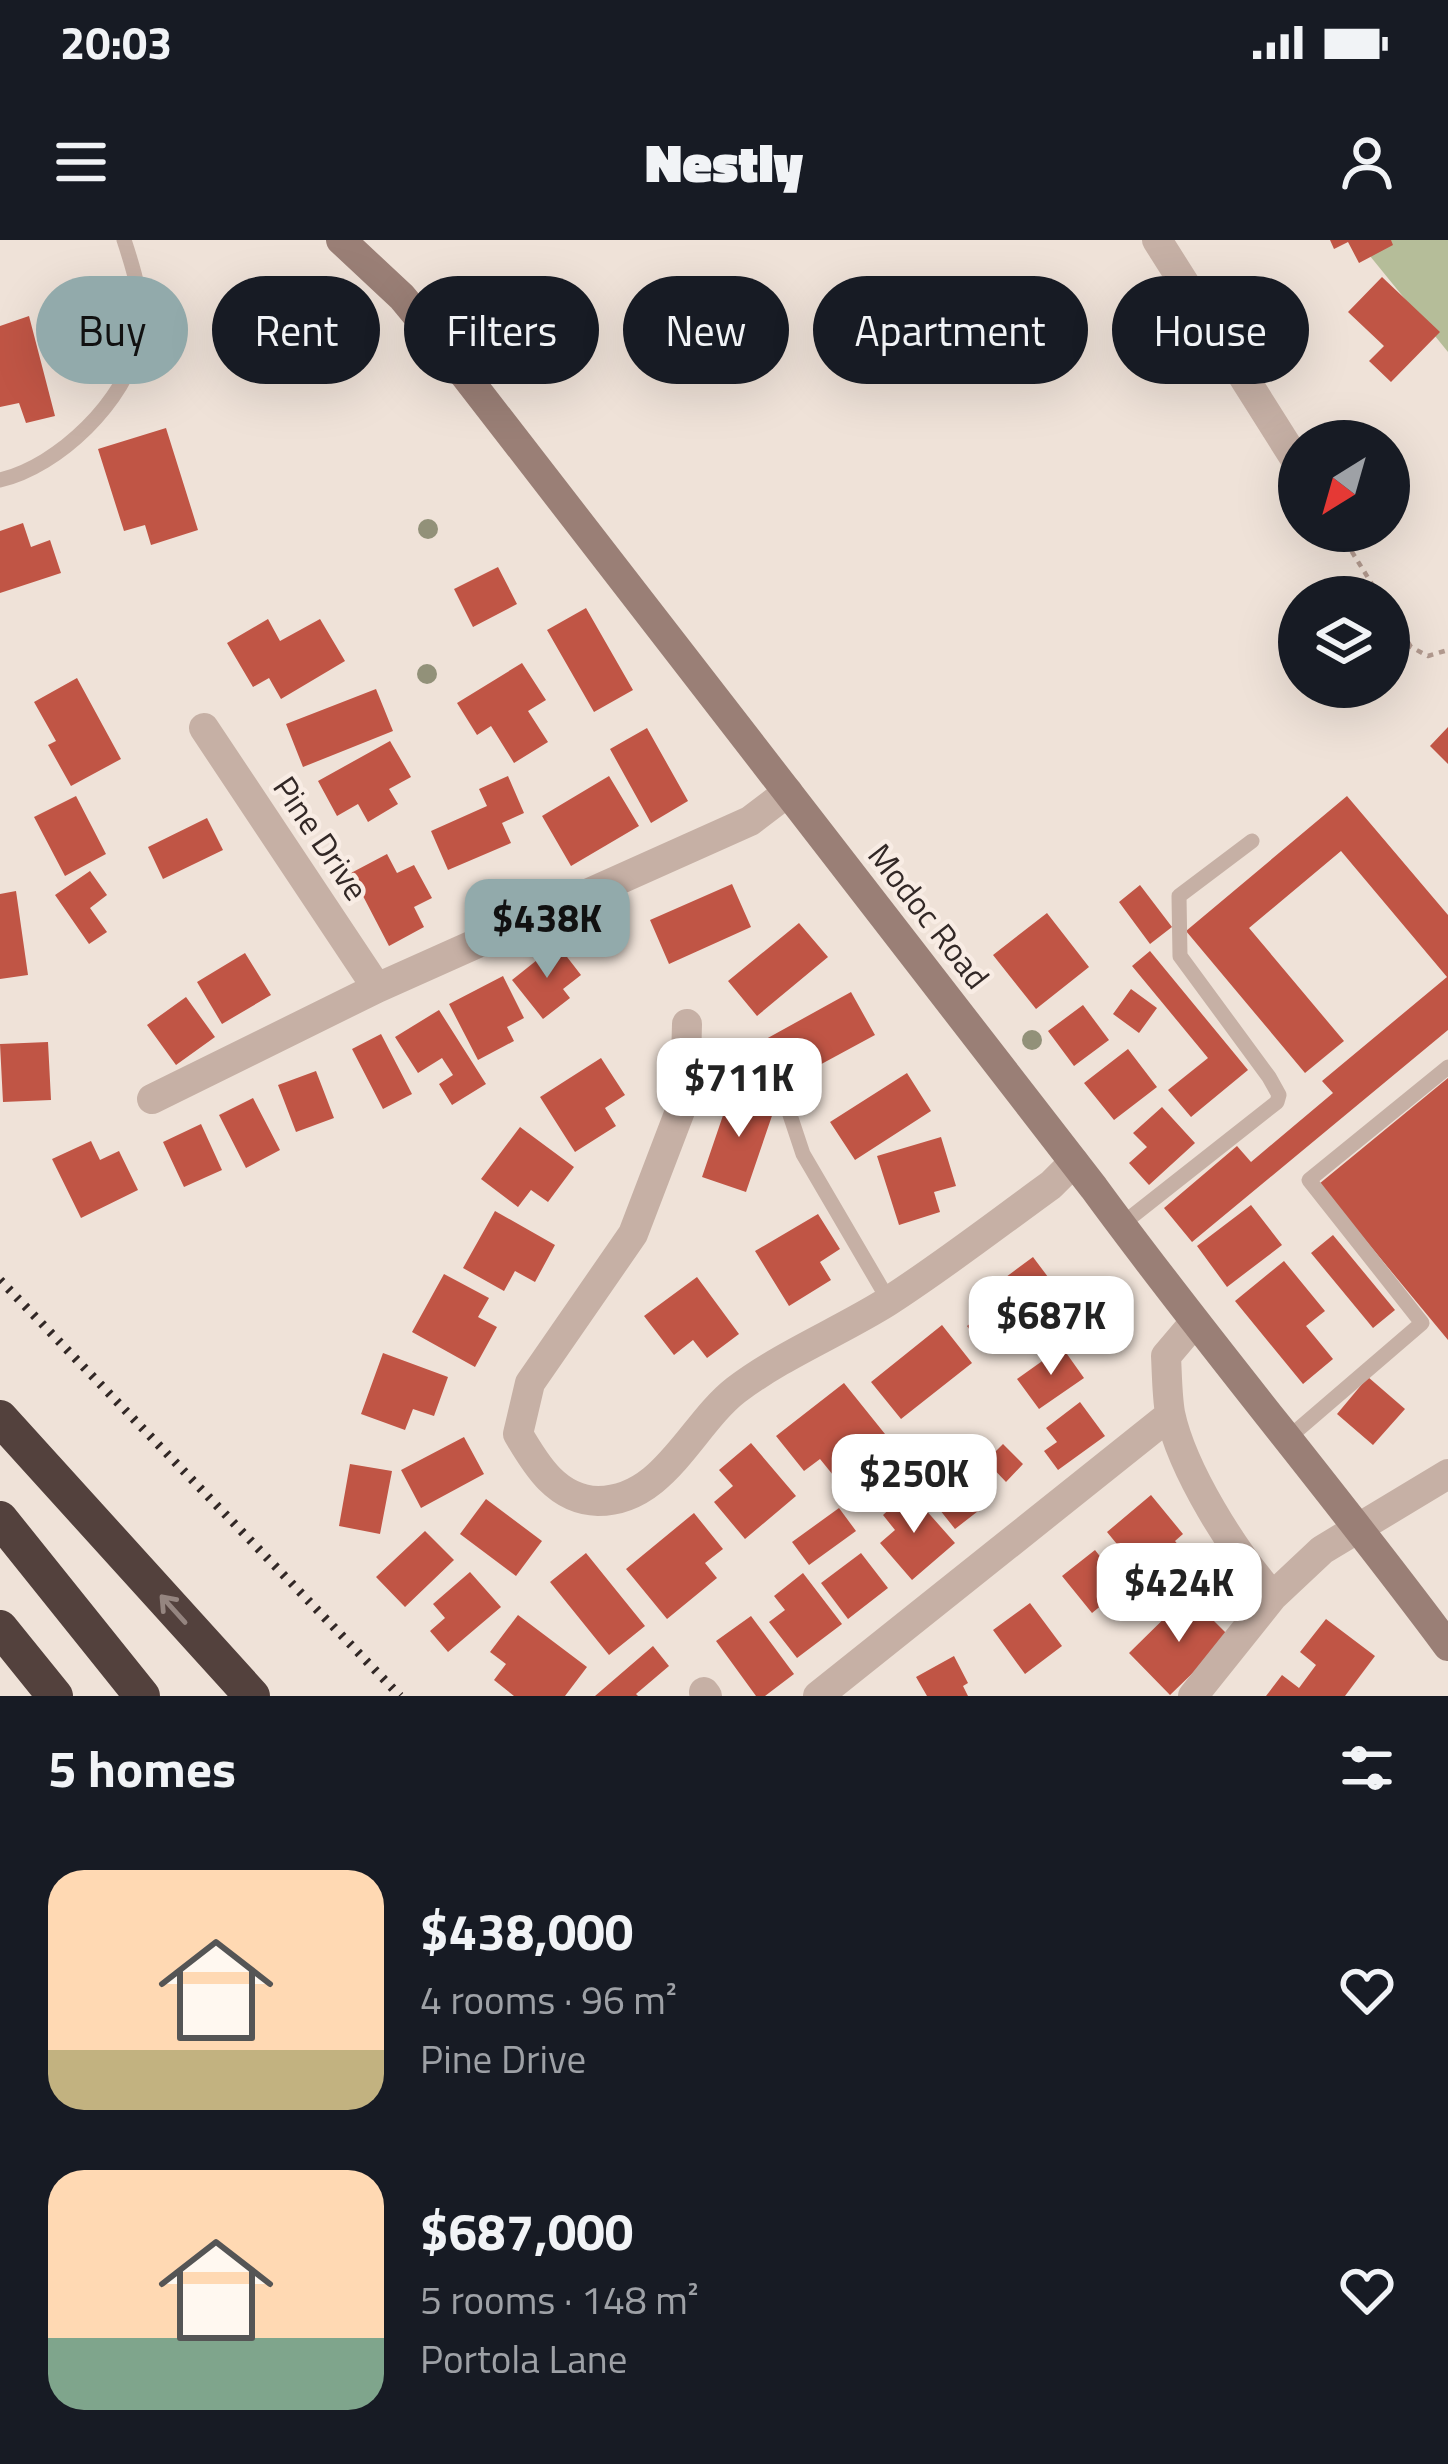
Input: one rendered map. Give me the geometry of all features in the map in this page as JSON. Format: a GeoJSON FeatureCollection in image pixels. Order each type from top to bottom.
{"type":"FeatureCollection","features":[{"type":"Feature","properties":{"kind":"highway"},"geometry":{"type":"LineString","coordinates":[[0,1418],[252,1696]]}},
{"type":"Feature","properties":{"kind":"highway"},"geometry":{"type":"LineString","coordinates":[[0,1520],[142,1696]]}},
{"type":"Feature","properties":{"kind":"highway"},"geometry":{"type":"LineString","coordinates":[[0,1628],[55,1696]]}},
{"type":"Feature","properties":{"kind":"street","name":"Modoc Road"},"geometry":{"type":"LineString","coordinates":[[341,240],[402,297],[440,343],[1193,1323],[1360,1527],[1448,1646]]}},
{"type":"Feature","properties":{"kind":"street"},"geometry":{"type":"LineString","coordinates":[[1157,240],[1278,431]]}},
{"type":"Feature","properties":{"kind":"street","name":"Pine Drive"},"geometry":{"type":"LineString","coordinates":[[204,728],[377,988]]}},
{"type":"Feature","properties":{"kind":"street"},"geometry":{"type":"LineString","coordinates":[[152,1100],[377,988],[749,821],[788,792]]}},
{"type":"Feature","properties":{"kind":"street"},"geometry":{"type":"LineString","coordinates":[[687,1024],[686,1099],[633,1234],[530,1383],[518,1434],[541,1474],[575,1497],[600,1501],[634,1492],[673,1463],[736,1390],[889,1301],[1051,1185],[1073,1162]]}},
{"type":"Feature","properties":{"kind":"street"},"geometry":{"type":"LineString","coordinates":[[1193,1323],[1166,1356],[1170,1415],[1220,1520],[1273,1596]]}},
{"type":"Feature","properties":{"kind":"street"},"geometry":{"type":"LineString","coordinates":[[818,1696],[1170,1415]]}},
{"type":"Feature","properties":{"kind":"street"},"geometry":{"type":"LineString","coordinates":[[1193,1696],[1273,1596],[1322,1550],[1448,1474]]}},
{"type":"Feature","properties":{"kind":"lane"},"geometry":{"type":"LineString","coordinates":[[0,480],[57,455],[92,423],[121,381],[139,340],[139,294],[124,240]]}},
{"type":"Feature","properties":{"kind":"lane"},"geometry":{"type":"LineString","coordinates":[[1121,1225],[1277,1102],[1279,1095],[1269,1077],[1180,956],[1179,896],[1252,841]]}},
{"type":"Feature","properties":{"kind":"lane"},"geometry":{"type":"LineString","coordinates":[[1287,1438],[1422,1323],[1309,1180],[1448,1067]]}},
{"type":"Feature","properties":{"kind":"lane"},"geometry":{"type":"LineString","coordinates":[[782,1091],[803,1154],[889,1301]]}},
{"type":"Feature","properties":{"kind":"path"},"geometry":{"type":"LineString","coordinates":[[1410,645],[1428,656],[1448,650]]}},
{"type":"Feature","properties":{"kind":"green space"},"geometry":{"type":"Polygon","coordinates":[[[1357,240],[1448,240],[1448,352],[1357,240]]]}},
{"type":"Feature","properties":{"kind":"building"},"geometry":{"type":"Polygon","coordinates":[[[1330,240],[1391,240],[1393,245],[1359,263],[1348,242],[1334,249],[1330,240]]]}},
{"type":"Feature","properties":{"kind":"building"},"geometry":{"type":"Polygon","coordinates":[[[1382,277],[1440,332],[1391,382],[1369,361],[1384,346],[1348,312],[1382,277]]]}},
{"type":"Feature","properties":{"kind":"building"},"geometry":{"type":"Polygon","coordinates":[[[29,316],[36,343],[36,384],[47,384],[55,416],[26,423],[19,403],[0,407],[0,326],[29,316]]]}},
{"type":"Feature","properties":{"kind":"building"},"geometry":{"type":"Polygon","coordinates":[[[166,428],[198,530],[151,545],[145,525],[124,531],[98,449],[166,428]]]}},
{"type":"Feature","properties":{"kind":"building"},"geometry":{"type":"Polygon","coordinates":[[[23,523],[31,547],[50,540],[61,573],[0,593],[0,531],[23,523]]]}},
{"type":"Feature","properties":{"kind":"building"},"geometry":{"type":"Polygon","coordinates":[[[498,567],[517,604],[473,627],[454,589],[498,567]]]}},
{"type":"Feature","properties":{"kind":"building"},"geometry":{"type":"Polygon","coordinates":[[[586,608],[633,690],[594,712],[547,630],[586,608]]]}},
{"type":"Feature","properties":{"kind":"building"},"geometry":{"type":"Polygon","coordinates":[[[268,619],[280,641],[320,619],[345,661],[281,699],[269,678],[253,687],[227,643],[268,619]]]}},
{"type":"Feature","properties":{"kind":"building"},"geometry":{"type":"Polygon","coordinates":[[[522,663],[546,700],[528,711],[548,742],[514,763],[491,726],[477,735],[457,703],[522,663]]]}},
{"type":"Feature","properties":{"kind":"building"},"geometry":{"type":"Polygon","coordinates":[[[77,678],[121,759],[71,786],[48,745],[56,741],[34,702],[77,678]]]}},
{"type":"Feature","properties":{"kind":"building"},"geometry":{"type":"Polygon","coordinates":[[[376,689],[393,731],[303,767],[286,724],[376,689]]]}},
{"type":"Feature","properties":{"kind":"building"},"geometry":{"type":"Polygon","coordinates":[[[1448,727],[1448,764],[1430,746],[1448,727]]]}},
{"type":"Feature","properties":{"kind":"building"},"geometry":{"type":"Polygon","coordinates":[[[647,728],[688,801],[651,823],[610,749],[647,728]]]}},
{"type":"Feature","properties":{"kind":"building"},"geometry":{"type":"Polygon","coordinates":[[[390,741],[411,777],[389,789],[398,804],[368,822],[358,804],[337,816],[318,781],[390,741]]]}},
{"type":"Feature","properties":{"kind":"building"},"geometry":{"type":"Polygon","coordinates":[[[508,776],[524,813],[502,823],[511,843],[448,870],[431,831],[487,806],[479,789],[508,776]]]}},
{"type":"Feature","properties":{"kind":"building"},"geometry":{"type":"Polygon","coordinates":[[[609,776],[639,826],[571,866],[542,816],[609,776]]]}},
{"type":"Feature","properties":{"kind":"building"},"geometry":{"type":"Polygon","coordinates":[[[76,796],[106,854],[65,876],[34,817],[76,796]]]}},
{"type":"Feature","properties":{"kind":"building"},"geometry":{"type":"Polygon","coordinates":[[[1347,796],[1448,915],[1448,1030],[1192,1242],[1164,1208],[1237,1146],[1251,1162],[1333,1093],[1322,1081],[1447,977],[1341,851],[1249,928],[1344,1041],[1305,1073],[1186,931],[1347,796]]]}},
{"type":"Feature","properties":{"kind":"building"},"geometry":{"type":"Polygon","coordinates":[[[207,818],[223,850],[163,879],[148,847],[207,818]]]}},
{"type":"Feature","properties":{"kind":"building"},"geometry":{"type":"Polygon","coordinates":[[[387,854],[397,873],[414,865],[432,898],[414,907],[424,927],[389,946],[351,873],[387,854]]]}},
{"type":"Feature","properties":{"kind":"building"},"geometry":{"type":"Polygon","coordinates":[[[90,871],[107,895],[90,908],[107,932],[89,944],[55,895],[90,871]]]}},
{"type":"Feature","properties":{"kind":"building"},"geometry":{"type":"Polygon","coordinates":[[[732,884],[751,927],[669,964],[650,920],[732,884]]]}},
{"type":"Feature","properties":{"kind":"building"},"geometry":{"type":"Polygon","coordinates":[[[1140,885],[1172,927],[1150,944],[1119,902],[1140,885]]]}},
{"type":"Feature","properties":{"kind":"building"},"geometry":{"type":"Polygon","coordinates":[[[16,891],[28,975],[0,979],[0,894],[16,891]]]}},
{"type":"Feature","properties":{"kind":"building"},"geometry":{"type":"Polygon","coordinates":[[[1047,913],[1089,967],[1036,1009],[993,955],[1047,913]]]}},
{"type":"Feature","properties":{"kind":"building"},"geometry":{"type":"Polygon","coordinates":[[[799,923],[828,957],[757,1016],[728,981],[799,923]]]}},
{"type":"Feature","properties":{"kind":"building"},"geometry":{"type":"Polygon","coordinates":[[[557,944],[581,975],[563,989],[570,998],[543,1019],[512,980],[557,944]]]}},
{"type":"Feature","properties":{"kind":"building"},"geometry":{"type":"Polygon","coordinates":[[[1150,951],[1248,1070],[1191,1117],[1168,1090],[1208,1058],[1132,966],[1150,951]]]}},
{"type":"Feature","properties":{"kind":"building"},"geometry":{"type":"Polygon","coordinates":[[[245,953],[271,995],[222,1024],[197,982],[245,953]]]}},
{"type":"Feature","properties":{"kind":"building"},"geometry":{"type":"Polygon","coordinates":[[[503,976],[524,1018],[507,1027],[514,1041],[478,1060],[449,1004],[503,976]]]}},
{"type":"Feature","properties":{"kind":"building"},"geometry":{"type":"Polygon","coordinates":[[[1131,989],[1157,1008],[1139,1033],[1113,1014],[1131,989]]]}},
{"type":"Feature","properties":{"kind":"building"},"geometry":{"type":"Polygon","coordinates":[[[851,992],[875,1035],[790,1081],[766,1039],[851,992]]]}},
{"type":"Feature","properties":{"kind":"building"},"geometry":{"type":"Polygon","coordinates":[[[186,997],[215,1037],[176,1065],[147,1025],[186,997]]]}},
{"type":"Feature","properties":{"kind":"building"},"geometry":{"type":"Polygon","coordinates":[[[1083,1005],[1109,1040],[1074,1066],[1048,1031],[1083,1005]]]}},
{"type":"Feature","properties":{"kind":"building"},"geometry":{"type":"Polygon","coordinates":[[[439,1010],[486,1084],[452,1105],[439,1084],[453,1075],[442,1058],[418,1073],[395,1037],[439,1010]]]}},
{"type":"Feature","properties":{"kind":"building"},"geometry":{"type":"Polygon","coordinates":[[[381,1034],[412,1094],[383,1109],[352,1049],[381,1034]]]}},
{"type":"Feature","properties":{"kind":"building"},"geometry":{"type":"Polygon","coordinates":[[[48,1042],[51,1100],[3,1102],[0,1044],[48,1042]]]}},
{"type":"Feature","properties":{"kind":"building"},"geometry":{"type":"Polygon","coordinates":[[[1128,1049],[1157,1087],[1114,1120],[1084,1083],[1128,1049]]]}},
{"type":"Feature","properties":{"kind":"building"},"geometry":{"type":"Polygon","coordinates":[[[601,1058],[625,1095],[605,1108],[616,1126],[575,1152],[540,1097],[601,1058]]]}},
{"type":"Feature","properties":{"kind":"building"},"geometry":{"type":"Polygon","coordinates":[[[316,1071],[334,1118],[296,1132],[278,1085],[316,1071]]]}},
{"type":"Feature","properties":{"kind":"building"},"geometry":{"type":"Polygon","coordinates":[[[907,1073],[931,1111],[855,1160],[830,1122],[907,1073]]]}},
{"type":"Feature","properties":{"kind":"building"},"geometry":{"type":"Polygon","coordinates":[[[1448,1078],[1448,1340],[1319,1184],[1448,1078]]]}},
{"type":"Feature","properties":{"kind":"building"},"geometry":{"type":"Polygon","coordinates":[[[732,1089],[776,1104],[746,1192],[702,1177],[732,1089]]]}},
{"type":"Feature","properties":{"kind":"building"},"geometry":{"type":"Polygon","coordinates":[[[253,1098],[280,1150],[246,1168],[219,1115],[253,1098]]]}},
{"type":"Feature","properties":{"kind":"building"},"geometry":{"type":"Polygon","coordinates":[[[1162,1107],[1195,1143],[1149,1185],[1129,1163],[1147,1147],[1133,1133],[1162,1107]]]}},
{"type":"Feature","properties":{"kind":"building"},"geometry":{"type":"Polygon","coordinates":[[[201,1124],[222,1170],[184,1187],[163,1142],[201,1124]]]}},
{"type":"Feature","properties":{"kind":"building"},"geometry":{"type":"Polygon","coordinates":[[[520,1127],[574,1167],[548,1202],[531,1190],[518,1207],[481,1179],[520,1127]]]}},
{"type":"Feature","properties":{"kind":"building"},"geometry":{"type":"Polygon","coordinates":[[[941,1137],[956,1186],[934,1192],[940,1212],[899,1225],[877,1156],[941,1137]]]}},
{"type":"Feature","properties":{"kind":"building"},"geometry":{"type":"Polygon","coordinates":[[[91,1141],[100,1160],[119,1151],[138,1190],[81,1218],[52,1159],[91,1141]]]}},
{"type":"Feature","properties":{"kind":"building"},"geometry":{"type":"Polygon","coordinates":[[[1251,1205],[1282,1245],[1227,1287],[1197,1246],[1251,1205]]]}},
{"type":"Feature","properties":{"kind":"building"},"geometry":{"type":"Polygon","coordinates":[[[495,1211],[555,1245],[535,1282],[515,1271],[504,1291],[463,1268],[495,1211]]]}},
{"type":"Feature","properties":{"kind":"building"},"geometry":{"type":"Polygon","coordinates":[[[818,1214],[840,1249],[820,1262],[831,1280],[789,1306],[755,1251],[818,1214]]]}},
{"type":"Feature","properties":{"kind":"building"},"geometry":{"type":"Polygon","coordinates":[[[1333,1235],[1395,1310],[1373,1328],[1311,1253],[1333,1235]]]}},
{"type":"Feature","properties":{"kind":"building"},"geometry":{"type":"Polygon","coordinates":[[[1033,1257],[1063,1297],[987,1353],[967,1326],[984,1313],[975,1300],[1033,1257]]]}},
{"type":"Feature","properties":{"kind":"building"},"geometry":{"type":"Polygon","coordinates":[[[1284,1261],[1325,1311],[1306,1326],[1333,1359],[1303,1384],[1235,1301],[1284,1261]]]}},
{"type":"Feature","properties":{"kind":"building"},"geometry":{"type":"Polygon","coordinates":[[[444,1274],[489,1298],[478,1317],[497,1327],[475,1367],[412,1332],[444,1274]]]}},
{"type":"Feature","properties":{"kind":"building"},"geometry":{"type":"Polygon","coordinates":[[[697,1277],[739,1334],[707,1358],[693,1340],[674,1355],[644,1316],[697,1277]]]}},
{"type":"Feature","properties":{"kind":"building"},"geometry":{"type":"Polygon","coordinates":[[[942,1325],[972,1363],[901,1419],[871,1382],[942,1325]]]}},
{"type":"Feature","properties":{"kind":"building"},"geometry":{"type":"Polygon","coordinates":[[[1062,1347],[1084,1378],[1039,1409],[1017,1379],[1062,1347]]]}},
{"type":"Feature","properties":{"kind":"building"},"geometry":{"type":"Polygon","coordinates":[[[383,1353],[448,1377],[434,1416],[413,1409],[405,1430],[361,1414],[383,1353]]]}},
{"type":"Feature","properties":{"kind":"building"},"geometry":{"type":"Polygon","coordinates":[[[1368,1377],[1405,1409],[1373,1445],[1337,1414],[1368,1377]]]}},
{"type":"Feature","properties":{"kind":"building"},"geometry":{"type":"Polygon","coordinates":[[[844,1383],[885,1434],[833,1475],[820,1459],[804,1471],[776,1436],[844,1383]]]}},
{"type":"Feature","properties":{"kind":"building"},"geometry":{"type":"Polygon","coordinates":[[[1080,1402],[1105,1436],[1058,1470],[1044,1451],[1057,1442],[1046,1428],[1080,1402]]]}},
{"type":"Feature","properties":{"kind":"building"},"geometry":{"type":"Polygon","coordinates":[[[464,1437],[484,1474],[421,1508],[401,1470],[464,1437]]]}},
{"type":"Feature","properties":{"kind":"building"},"geometry":{"type":"Polygon","coordinates":[[[751,1443],[796,1496],[745,1539],[714,1502],[733,1486],[719,1470],[751,1443]]]}},
{"type":"Feature","properties":{"kind":"building"},"geometry":{"type":"Polygon","coordinates":[[[1003,1444],[1023,1464],[1006,1482],[986,1461],[1003,1444]]]}},
{"type":"Feature","properties":{"kind":"building"},"geometry":{"type":"Polygon","coordinates":[[[951,1449],[991,1501],[955,1529],[928,1495],[947,1481],[933,1464],[951,1449]]]}},
{"type":"Feature","properties":{"kind":"building"},"geometry":{"type":"Polygon","coordinates":[[[350,1464],[392,1471],[380,1534],[339,1526],[350,1464]]]}},
{"type":"Feature","properties":{"kind":"building"},"geometry":{"type":"Polygon","coordinates":[[[909,1491],[955,1543],[912,1580],[880,1543],[895,1530],[883,1515],[909,1491]]]}},
{"type":"Feature","properties":{"kind":"building"},"geometry":{"type":"Polygon","coordinates":[[[1151,1495],[1183,1534],[1175,1541],[1203,1576],[1167,1605],[1107,1532],[1151,1495]]]}},
{"type":"Feature","properties":{"kind":"building"},"geometry":{"type":"Polygon","coordinates":[[[486,1499],[542,1541],[516,1576],[460,1534],[486,1499]]]}},
{"type":"Feature","properties":{"kind":"building"},"geometry":{"type":"Polygon","coordinates":[[[839,1508],[856,1531],[809,1565],[792,1542],[839,1508]]]}},
{"type":"Feature","properties":{"kind":"building"},"geometry":{"type":"Polygon","coordinates":[[[694,1513],[723,1549],[705,1563],[717,1578],[667,1619],[626,1569],[694,1513]]]}},
{"type":"Feature","properties":{"kind":"building"},"geometry":{"type":"Polygon","coordinates":[[[425,1531],[454,1560],[405,1607],[376,1577],[425,1531]]]}},
{"type":"Feature","properties":{"kind":"building"},"geometry":{"type":"Polygon","coordinates":[[[1095,1550],[1124,1587],[1092,1613],[1062,1576],[1095,1550]]]}},
{"type":"Feature","properties":{"kind":"building"},"geometry":{"type":"Polygon","coordinates":[[[586,1553],[645,1626],[609,1655],[550,1582],[586,1553]]]}},
{"type":"Feature","properties":{"kind":"building"},"geometry":{"type":"Polygon","coordinates":[[[861,1553],[888,1588],[848,1619],[821,1583],[861,1553]]]}},
{"type":"Feature","properties":{"kind":"building"},"geometry":{"type":"Polygon","coordinates":[[[470,1572],[501,1607],[448,1652],[430,1631],[445,1618],[433,1604],[470,1572]]]}},
{"type":"Feature","properties":{"kind":"building"},"geometry":{"type":"Polygon","coordinates":[[[803,1573],[842,1624],[797,1658],[769,1622],[785,1610],[774,1596],[803,1573]]]}},
{"type":"Feature","properties":{"kind":"building"},"geometry":{"type":"Polygon","coordinates":[[[1188,1595],[1230,1637],[1170,1695],[1129,1653],[1188,1595]]]}},
{"type":"Feature","properties":{"kind":"building"},"geometry":{"type":"Polygon","coordinates":[[[1030,1603],[1062,1646],[1025,1674],[993,1630],[1030,1603]]]}},
{"type":"Feature","properties":{"kind":"building"},"geometry":{"type":"Polygon","coordinates":[[[518,1615],[587,1667],[565,1696],[514,1696],[494,1680],[506,1664],[490,1652],[518,1615]]]}},
{"type":"Feature","properties":{"kind":"building"},"geometry":{"type":"Polygon","coordinates":[[[751,1616],[794,1674],[765,1696],[756,1696],[716,1641],[751,1616]]]}},
{"type":"Feature","properties":{"kind":"building"},"geometry":{"type":"Polygon","coordinates":[[[1326,1619],[1375,1656],[1345,1696],[1266,1696],[1282,1675],[1299,1688],[1316,1665],[1300,1652],[1326,1619]]]}},
{"type":"Feature","properties":{"kind":"building"},"geometry":{"type":"Polygon","coordinates":[[[653,1646],[669,1666],[638,1696],[595,1696],[653,1646]]]}},
{"type":"Feature","properties":{"kind":"building"},"geometry":{"type":"Polygon","coordinates":[[[954,1656],[968,1683],[963,1686],[968,1696],[927,1696],[916,1677],[954,1656]]]}},
{"type":"Feature","properties":{"kind":"railway"},"geometry":{"type":"LineString","coordinates":[[0,1280],[400,1696]]}}]}
